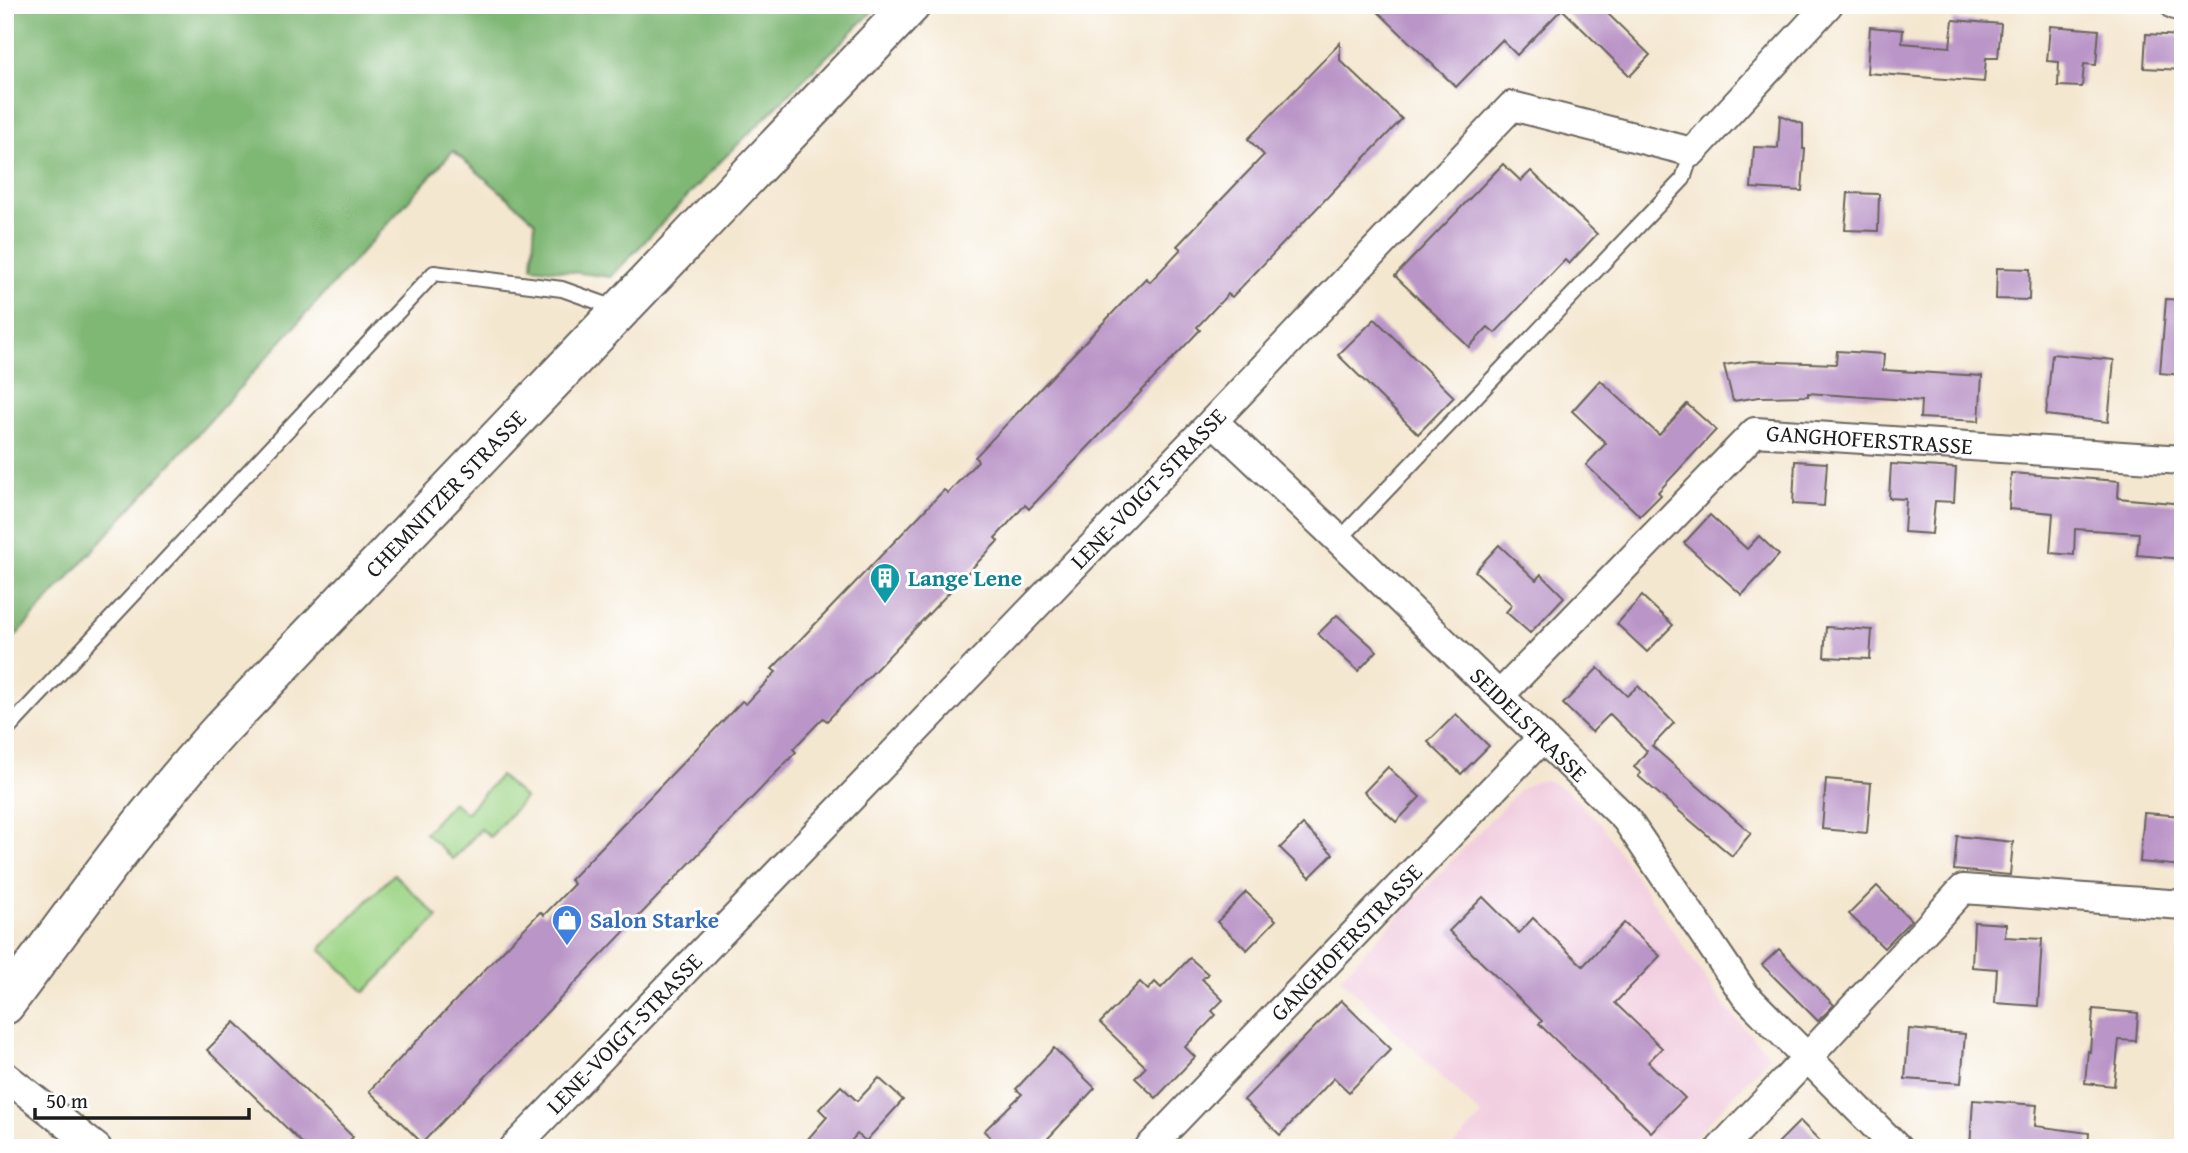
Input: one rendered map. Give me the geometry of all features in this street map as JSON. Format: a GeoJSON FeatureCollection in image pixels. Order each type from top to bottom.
{"type":"FeatureCollection","features":[{"type":"Feature","properties":{"kind":"main road","name":"CHEMNITZER STRASSE"},"geometry":{"type":"LineString","coordinates":[[5,1004],[179,776],[265,682],[911,5]]}},
{"type":"Feature","properties":{"kind":"street"},"geometry":{"type":"LineString","coordinates":[[1692,152],[1828,5]]}},
{"type":"Feature","properties":{"kind":"street"},"geometry":{"type":"LineString","coordinates":[[2175,5],[2183,6]]}},
{"type":"Feature","properties":{"kind":"street","name":"LENE-VOIGT-STRASSE"},"geometry":{"type":"LineString","coordinates":[[514,1148],[1513,106],[1692,152]]}},
{"type":"Feature","properties":{"kind":"street","name":"SEIDELSTRASSE"},"geometry":{"type":"LineString","coordinates":[[1213,421],[1544,737],[1626,819],[1745,995],[1897,1148]]}},
{"type":"Feature","properties":{"kind":"street","name":"GANGHOFERSTRASSE"},"geometry":{"type":"LineString","coordinates":[[1500,695],[1755,432],[2183,460]]}},
{"type":"Feature","properties":{"kind":"street","name":"GANGHOFERSTRASSE"},"geometry":{"type":"LineString","coordinates":[[1149,1148],[1544,737]]}},
{"type":"Feature","properties":{"kind":"street"},"geometry":{"type":"LineString","coordinates":[[1721,1148],[1963,889],[2183,905]]}},
{"type":"Feature","properties":{"kind":"street"},"geometry":{"type":"LineString","coordinates":[[5,1076],[97,1148]]}},
{"type":"Feature","properties":{"kind":"lane"},"geometry":{"type":"LineString","coordinates":[[1339,540],[1683,179],[1692,152]]}},
{"type":"Feature","properties":{"kind":"lane"},"geometry":{"type":"LineString","coordinates":[[5,732],[434,273],[562,289],[619,310]]}},
{"type":"Feature","properties":{"kind":"shaded area"},"geometry":{"type":"Polygon","coordinates":[[[1547,780],[1568,791],[1599,822],[1725,1007],[1770,1056],[1685,1148],[1455,1148],[1453,1146],[1482,1116],[1340,978],[1519,790],[1534,782],[1547,780]]]}},
{"type":"Feature","properties":{"kind":"green space"},"geometry":{"type":"Polygon","coordinates":[[[5,5],[879,5],[721,161],[611,277],[532,267],[535,221],[453,151],[5,648],[5,5]]]}},
{"type":"Feature","properties":{"kind":"green space"},"geometry":{"type":"Polygon","coordinates":[[[500,776],[525,798],[490,837],[481,829],[453,859],[425,833],[453,802],[466,813],[500,776]]]}},
{"type":"Feature","properties":{"kind":"green space"},"geometry":{"type":"Polygon","coordinates":[[[394,874],[438,917],[365,992],[320,949],[394,874]]]}},
{"type":"Feature","properties":{"kind":"building"},"geometry":{"type":"Polygon","coordinates":[[[1371,5],[1599,5],[1650,55],[1630,76],[1562,9],[1517,55],[1502,40],[1456,87],[1371,5]]]}},
{"type":"Feature","properties":{"kind":"building"},"geometry":{"type":"Polygon","coordinates":[[[1953,20],[2001,24],[1998,58],[1986,58],[1984,82],[1867,73],[1870,27],[1903,30],[1902,43],[1950,47],[1953,20]]]}},
{"type":"Feature","properties":{"kind":"building"},"geometry":{"type":"Polygon","coordinates":[[[2050,26],[2099,30],[2096,65],[2084,64],[2082,87],[2058,86],[2059,62],[2047,61],[2050,26]]]}},
{"type":"Feature","properties":{"kind":"building"},"geometry":{"type":"Polygon","coordinates":[[[2146,34],[2183,36],[2183,70],[2144,68],[2146,34]]]}},
{"type":"Feature","properties":{"kind":"building","name":"Lange Lene"},"geometry":{"type":"Polygon","coordinates":[[[1340,43],[1340,60],[1402,119],[1232,297],[1228,294],[1197,327],[1200,330],[1029,509],[1025,505],[995,538],[998,541],[827,721],[823,718],[793,749],[796,752],[422,1143],[369,1091],[540,912],[544,915],[574,884],[570,880],[742,701],[746,704],[776,672],[772,669],[944,490],[948,493],[978,461],[975,457],[1146,278],[1150,282],[1181,249],[1177,246],[1264,155],[1248,139],[1340,43]]]}},
{"type":"Feature","properties":{"kind":"building"},"geometry":{"type":"Polygon","coordinates":[[[1780,115],[1803,124],[1805,149],[1802,191],[1751,188],[1754,147],[1778,148],[1780,115]]]}},
{"type":"Feature","properties":{"kind":"building"},"geometry":{"type":"Polygon","coordinates":[[[1503,164],[1521,181],[1531,171],[1597,234],[1569,264],[1565,260],[1495,333],[1488,327],[1469,347],[1395,276],[1503,164]]]}},
{"type":"Feature","properties":{"kind":"building"},"geometry":{"type":"Polygon","coordinates":[[[1848,193],[1879,194],[1878,231],[1845,230],[1848,193]]]}},
{"type":"Feature","properties":{"kind":"building"},"geometry":{"type":"Polygon","coordinates":[[[1997,268],[2030,269],[2029,300],[1996,299],[1997,268]]]}},
{"type":"Feature","properties":{"kind":"building"},"geometry":{"type":"Polygon","coordinates":[[[2166,299],[2183,300],[2183,375],[2160,373],[2166,299]]]}},
{"type":"Feature","properties":{"kind":"building"},"geometry":{"type":"Polygon","coordinates":[[[1375,319],[1454,397],[1418,434],[1338,355],[1375,319]]]}},
{"type":"Feature","properties":{"kind":"building"},"geometry":{"type":"Polygon","coordinates":[[[1837,351],[1884,354],[1883,370],[1982,376],[1979,421],[1920,418],[1921,401],[1808,393],[1808,396],[1759,397],[1733,401],[1724,365],[1751,361],[1836,364],[1837,351]]]}},
{"type":"Feature","properties":{"kind":"building"},"geometry":{"type":"Polygon","coordinates":[[[2052,354],[2114,360],[2108,422],[2046,415],[2052,354]]]}},
{"type":"Feature","properties":{"kind":"building"},"geometry":{"type":"Polygon","coordinates":[[[1600,380],[1659,435],[1687,404],[1716,430],[1658,492],[1661,495],[1640,516],[1586,465],[1606,443],[1572,411],[1600,380]]]}},
{"type":"Feature","properties":{"kind":"building"},"geometry":{"type":"Polygon","coordinates":[[[1795,461],[1827,463],[1824,506],[1793,504],[1795,461]]]}},
{"type":"Feature","properties":{"kind":"building"},"geometry":{"type":"Polygon","coordinates":[[[1891,464],[1956,468],[1954,502],[1935,501],[1932,534],[1904,532],[1906,499],[1889,498],[1891,464]]]}},
{"type":"Feature","properties":{"kind":"building"},"geometry":{"type":"Polygon","coordinates":[[[2011,473],[2119,481],[2118,498],[2183,504],[2183,559],[2137,555],[2139,533],[2075,529],[2074,555],[2050,553],[2053,513],[2009,509],[2011,473]]]}},
{"type":"Feature","properties":{"kind":"building"},"geometry":{"type":"Polygon","coordinates":[[[1710,515],[1747,549],[1759,536],[1779,555],[1742,595],[1684,543],[1710,515]]]}},
{"type":"Feature","properties":{"kind":"building"},"geometry":{"type":"Polygon","coordinates":[[[1499,545],[1536,580],[1541,574],[1564,597],[1530,633],[1506,612],[1512,605],[1475,571],[1499,545]]]}},
{"type":"Feature","properties":{"kind":"building"},"geometry":{"type":"Polygon","coordinates":[[[1642,596],[1673,625],[1647,652],[1617,624],[1642,596]]]}},
{"type":"Feature","properties":{"kind":"building"},"geometry":{"type":"Polygon","coordinates":[[[1337,615],[1377,651],[1358,671],[1318,634],[1337,615]]]}},
{"type":"Feature","properties":{"kind":"building"},"geometry":{"type":"Polygon","coordinates":[[[1826,627],[1872,630],[1870,659],[1824,657],[1826,627]]]}},
{"type":"Feature","properties":{"kind":"building"},"geometry":{"type":"Polygon","coordinates":[[[1598,668],[1627,696],[1638,686],[1674,723],[1652,746],[1751,833],[1732,856],[1638,776],[1641,773],[1634,767],[1647,751],[1610,714],[1592,732],[1563,704],[1598,668]]]}},
{"type":"Feature","properties":{"kind":"building"},"geometry":{"type":"Polygon","coordinates":[[[1456,714],[1489,746],[1461,774],[1428,742],[1456,714]]]}},
{"type":"Feature","properties":{"kind":"building"},"geometry":{"type":"Polygon","coordinates":[[[1388,767],[1420,797],[1396,822],[1364,792],[1388,767]]]}},
{"type":"Feature","properties":{"kind":"building"},"geometry":{"type":"Polygon","coordinates":[[[1826,779],[1871,783],[1867,833],[1822,829],[1826,779]]]}},
{"type":"Feature","properties":{"kind":"building"},"geometry":{"type":"Polygon","coordinates":[[[2144,813],[2183,816],[2183,866],[2140,862],[2144,813]]]}},
{"type":"Feature","properties":{"kind":"building"},"geometry":{"type":"Polygon","coordinates":[[[1303,825],[1333,854],[1310,877],[1280,848],[1303,825]]]}},
{"type":"Feature","properties":{"kind":"building"},"geometry":{"type":"Polygon","coordinates":[[[1957,836],[2013,842],[2010,875],[1954,870],[1957,836]]]}},
{"type":"Feature","properties":{"kind":"building"},"geometry":{"type":"Polygon","coordinates":[[[1877,886],[1911,920],[1884,948],[1849,914],[1877,886]]]}},
{"type":"Feature","properties":{"kind":"building"},"geometry":{"type":"Polygon","coordinates":[[[1246,892],[1276,920],[1247,950],[1217,922],[1246,892]]]}},
{"type":"Feature","properties":{"kind":"building"},"geometry":{"type":"Polygon","coordinates":[[[1483,897],[1519,933],[1533,918],[1583,966],[1624,923],[1660,956],[1615,1003],[1662,1048],[1648,1062],[1685,1098],[1651,1132],[1539,1024],[1542,1021],[1449,931],[1483,897]]]}},
{"type":"Feature","properties":{"kind":"building"},"geometry":{"type":"Polygon","coordinates":[[[1974,922],[2006,924],[2005,937],[2042,939],[2038,1006],[1995,1003],[1997,969],[1972,967],[1974,922]]]}},
{"type":"Feature","properties":{"kind":"building"},"geometry":{"type":"Polygon","coordinates":[[[1779,949],[1834,1005],[1818,1021],[1762,965],[1779,949]]]}},
{"type":"Feature","properties":{"kind":"building"},"geometry":{"type":"Polygon","coordinates":[[[1190,958],[1208,974],[1202,979],[1223,1000],[1212,1011],[1216,1015],[1185,1047],[1195,1057],[1156,1098],[1135,1078],[1146,1067],[1100,1023],[1140,982],[1148,990],[1155,982],[1161,988],[1190,958]]]}},
{"type":"Feature","properties":{"kind":"building"},"geometry":{"type":"Polygon","coordinates":[[[1341,1000],[1391,1049],[1349,1092],[1334,1078],[1280,1135],[1244,1100],[1341,1000]]]}},
{"type":"Feature","properties":{"kind":"building"},"geometry":{"type":"Polygon","coordinates":[[[2093,1009],[2138,1013],[2136,1041],[2119,1040],[2114,1086],[2085,1083],[2093,1009]]]}},
{"type":"Feature","properties":{"kind":"building"},"geometry":{"type":"Polygon","coordinates":[[[235,1022],[353,1137],[342,1148],[307,1148],[207,1050],[235,1022]]]}},
{"type":"Feature","properties":{"kind":"building"},"geometry":{"type":"Polygon","coordinates":[[[1909,1029],[1965,1034],[1961,1083],[1905,1079],[1909,1029]]]}},
{"type":"Feature","properties":{"kind":"building"},"geometry":{"type":"Polygon","coordinates":[[[1054,1048],[1095,1088],[1039,1148],[1000,1148],[984,1131],[1022,1094],[1016,1089],[1054,1048]]]}},
{"type":"Feature","properties":{"kind":"building"},"geometry":{"type":"Polygon","coordinates":[[[879,1078],[903,1100],[866,1141],[857,1134],[845,1148],[800,1148],[827,1117],[819,1109],[841,1086],[857,1101],[879,1078]]]}},
{"type":"Feature","properties":{"kind":"building"},"geometry":{"type":"Polygon","coordinates":[[[1973,1100],[2037,1105],[2035,1126],[2089,1133],[2088,1148],[1970,1148],[1973,1100]]]}},
{"type":"Feature","properties":{"kind":"building"},"geometry":{"type":"Polygon","coordinates":[[[1800,1121],[1827,1148],[1773,1148],[1800,1121]]]}},
{"type":"Feature","properties":{"kind":"place","name":"Lange Lene"},"geometry":{"type":"Point","coordinates":[885,605]}},
{"type":"Feature","properties":{"kind":"place","name":"Salon Starke"},"geometry":{"type":"Point","coordinates":[567,947]}}]}
